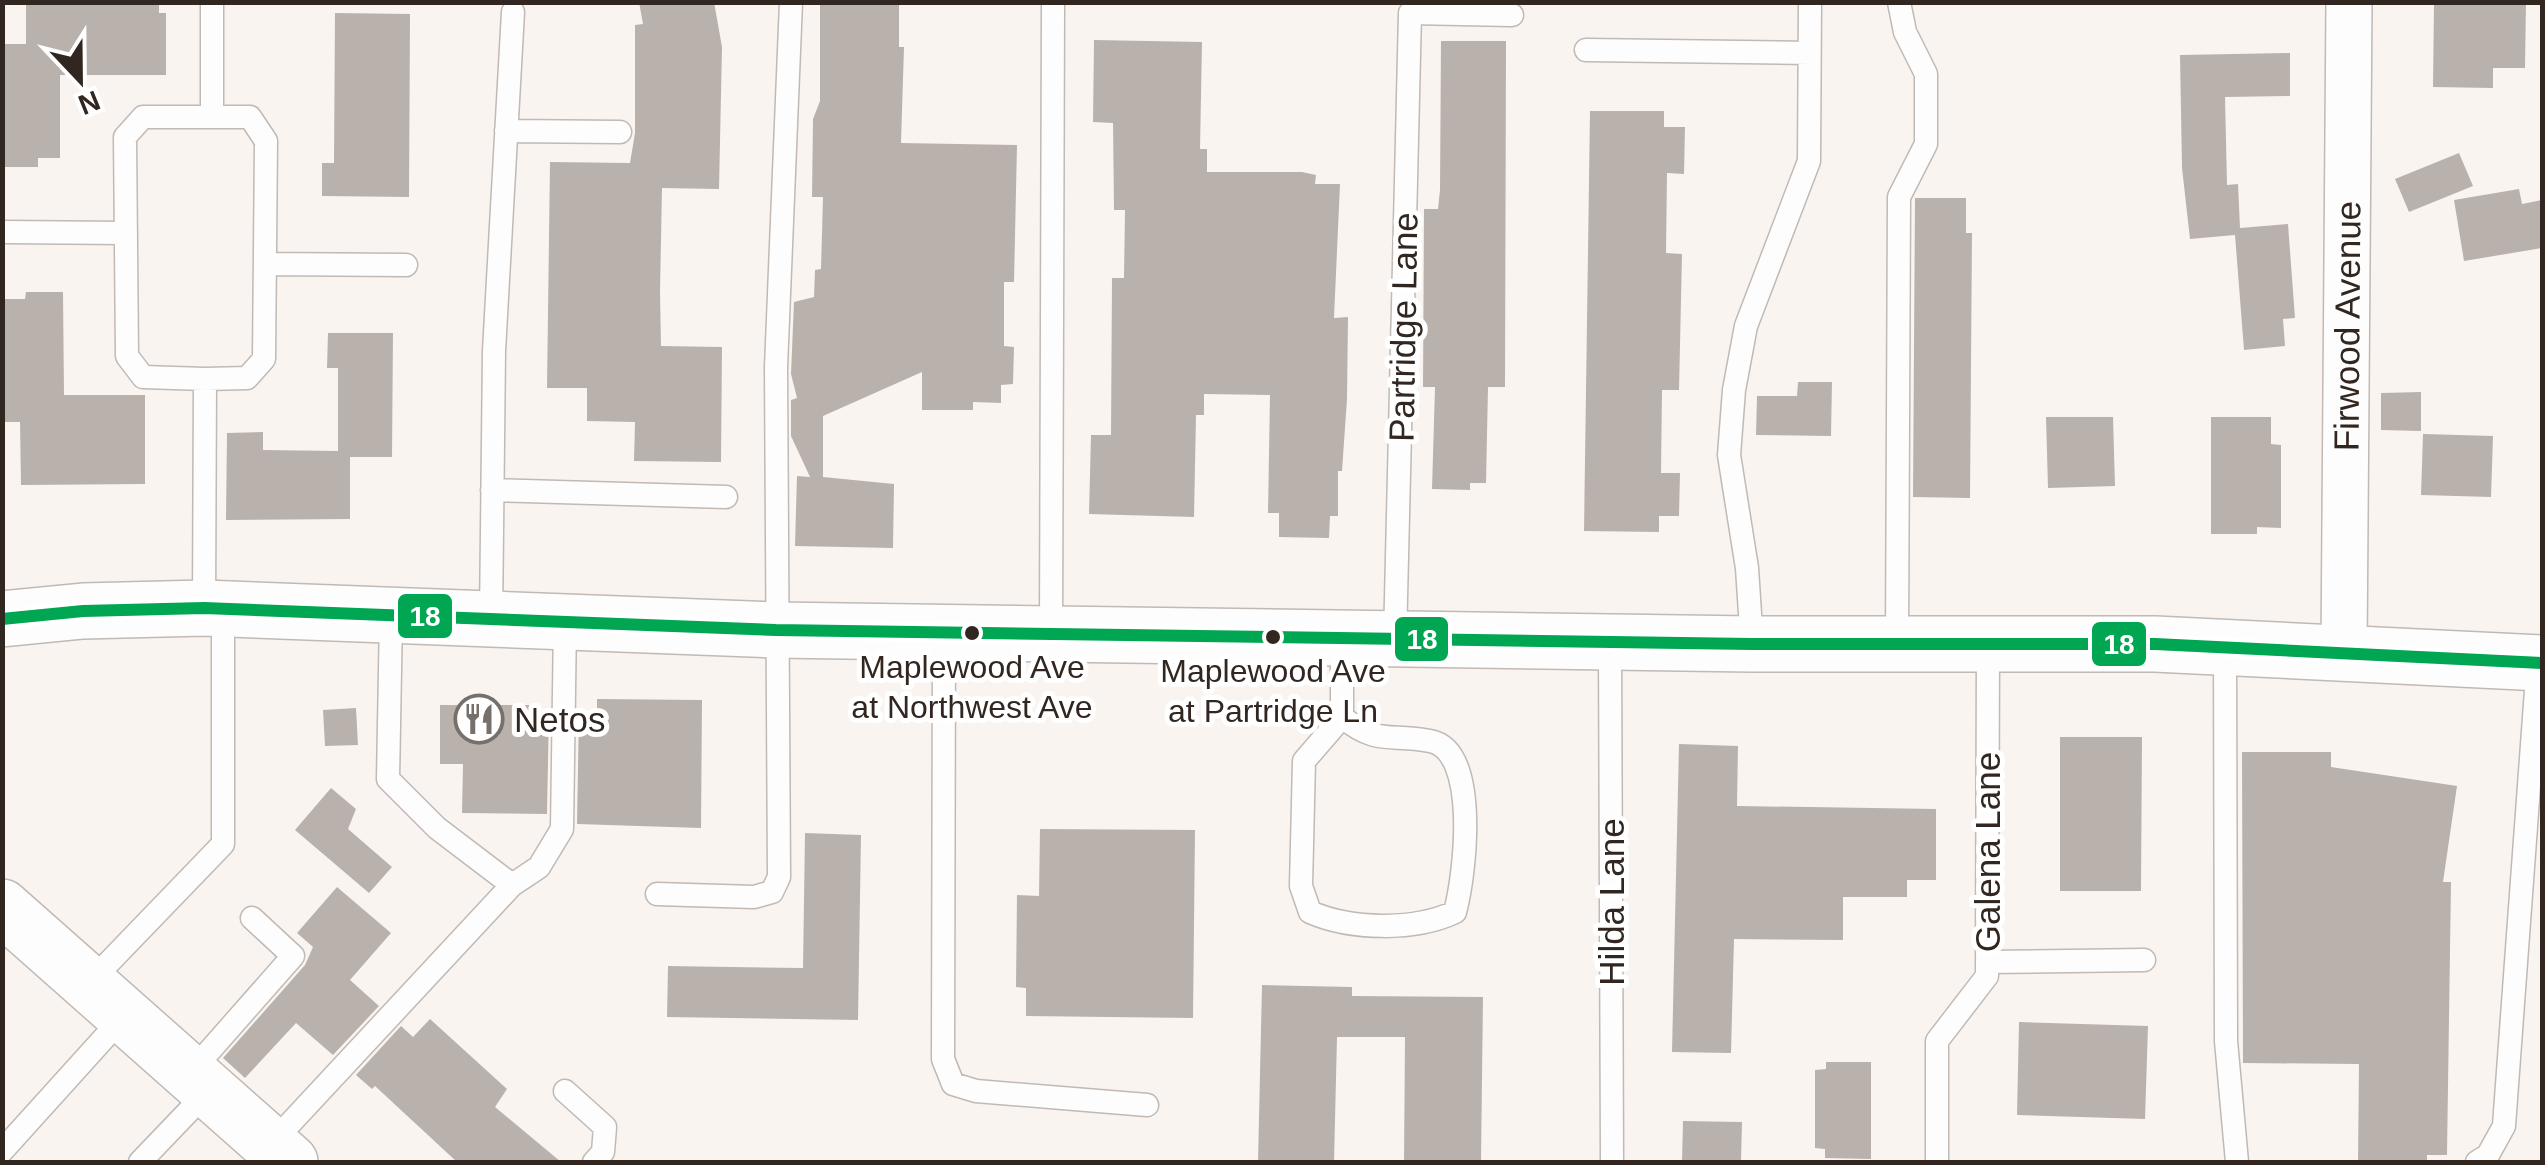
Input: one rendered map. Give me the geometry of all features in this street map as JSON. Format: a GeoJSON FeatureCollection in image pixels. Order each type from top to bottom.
{"type":"FeatureCollection","features":[{"type":"Feature","properties":{"kind":"street","name":"Firwood Avenue"},"geometry":{"type":"LineString","coordinates":[[2344,651],[2349,2]]}},
{"type":"Feature","properties":{"kind":"street"},"geometry":{"type":"LineString","coordinates":[[2,618],[83,611],[214,608],[776,630],[1342,640],[2225,646],[2540,663]]}},
{"type":"Feature","properties":{"kind":"street"},"geometry":{"type":"LineString","coordinates":[[2,907],[280,1154]]}},
{"type":"Feature","properties":{"kind":"lane"},"geometry":{"type":"LineString","coordinates":[[212,2],[212,117]]}},
{"type":"Feature","properties":{"kind":"lane"},"geometry":{"type":"LineString","coordinates":[[657,894],[754,896],[772,892],[779,877],[776,367],[790,2]]}},
{"type":"Feature","properties":{"kind":"lane"},"geometry":{"type":"LineString","coordinates":[[1051,635],[1054,2]]}},
{"type":"Feature","properties":{"kind":"lane"},"geometry":{"type":"LineString","coordinates":[[1752,644],[1747,568],[1729,455],[1734,390],[1746,326],[1809,161],[1810,2]]}},
{"type":"Feature","properties":{"kind":"lane"},"geometry":{"type":"LineString","coordinates":[[1897,646],[1899,197],[1926,144],[1926,74],[1905,32],[1900,2]]}},
{"type":"Feature","properties":{"kind":"lane"},"geometry":{"type":"LineString","coordinates":[[491,620],[494,351],[513,12]]}},
{"type":"Feature","properties":{"kind":"lane","name":"Partridge Lane"},"geometry":{"type":"LineString","coordinates":[[1396,640],[1410,14],[1512,15]]}},
{"type":"Feature","properties":{"kind":"lane"},"geometry":{"type":"LineString","coordinates":[[1586,50],[1809,54]]}},
{"type":"Feature","properties":{"kind":"lane"},"geometry":{"type":"LineString","coordinates":[[143,116],[212,117],[250,117],[266,141],[264,359],[246,378],[143,378],[127,356],[124,137],[143,116]]}},
{"type":"Feature","properties":{"kind":"lane"},"geometry":{"type":"LineString","coordinates":[[506,131],[620,132]]}},
{"type":"Feature","properties":{"kind":"lane"},"geometry":{"type":"LineString","coordinates":[[2,232],[126,233]]}},
{"type":"Feature","properties":{"kind":"lane"},"geometry":{"type":"LineString","coordinates":[[265,264],[406,265]]}},
{"type":"Feature","properties":{"kind":"lane"},"geometry":{"type":"LineString","coordinates":[[2,1151],[107,999],[223,844],[205,379]]}},
{"type":"Feature","properties":{"kind":"lane"},"geometry":{"type":"LineString","coordinates":[[492,490],[726,497]]}},
{"type":"Feature","properties":{"kind":"lane"},"geometry":{"type":"LineString","coordinates":[[391,616],[388,779],[437,828],[512,885]]}},
{"type":"Feature","properties":{"kind":"lane"},"geometry":{"type":"LineString","coordinates":[[280,1154],[512,885],[539,866],[562,829],[565,622]]}},
{"type":"Feature","properties":{"kind":"lane"},"geometry":{"type":"LineString","coordinates":[[944,632],[943,1059],[953,1084],[976,1091],[1146,1105]]}},
{"type":"Feature","properties":{"kind":"lane"},"geometry":{"type":"LineString","coordinates":[[1342,640],[1342,717],[1304,761],[1301,886],[1310,912],[1334,923],[1430,924],[1455,912],[1462,885],[1463,775],[1452,753],[1432,741],[1385,740],[1362,734],[1342,717]]}},
{"type":"Feature","properties":{"kind":"lane","name":"Hilda Lane"},"geometry":{"type":"LineString","coordinates":[[1610,642],[1612,1162]]}},
{"type":"Feature","properties":{"kind":"lane","name":"Galena Lane"},"geometry":{"type":"LineString","coordinates":[[1937,1162],[1938,1041],[1987,976],[1988,644]]}},
{"type":"Feature","properties":{"kind":"lane"},"geometry":{"type":"LineString","coordinates":[[2225,646],[2226,1041],[2237,1162]]}},
{"type":"Feature","properties":{"kind":"lane"},"geometry":{"type":"LineString","coordinates":[[2477,1162],[2488,1155],[2504,1126],[2536,790],[2540,663]]}},
{"type":"Feature","properties":{"kind":"lane"},"geometry":{"type":"LineString","coordinates":[[140,1162],[293,956],[252,918]]}},
{"type":"Feature","properties":{"kind":"lane"},"geometry":{"type":"LineString","coordinates":[[1987,962],[2144,960]]}},
{"type":"Feature","properties":{"kind":"lane"},"geometry":{"type":"LineString","coordinates":[[565,1091],[604,1127],[603,1152],[594,1162]]}},
{"type":"Feature","properties":{"kind":"building"},"geometry":{"type":"Polygon","coordinates":[[[26,2],[159,2],[159,13],[166,13],[166,75],[60,75],[60,158],[38,158],[38,167],[2,167],[2,44],[26,44],[26,2]]]}},
{"type":"Feature","properties":{"kind":"building"},"geometry":{"type":"Polygon","coordinates":[[[639,2],[714,2],[722,47],[719,189],[662,188],[660,292],[661,346],[722,347],[721,462],[634,461],[635,422],[587,421],[587,388],[547,388],[550,162],[630,163],[635,133],[635,25],[643,24],[639,2]]]}},
{"type":"Feature","properties":{"kind":"building"},"geometry":{"type":"Polygon","coordinates":[[[820,2],[899,2],[899,47],[904,47],[901,143],[1017,145],[1014,282],[1004,282],[1004,346],[1014,347],[1013,384],[1001,385],[1001,403],[973,402],[973,410],[922,410],[922,372],[823,416],[823,477],[894,484],[893,548],[795,546],[797,476],[810,477],[791,436],[791,400],[797,398],[791,374],[794,302],[814,297],[815,270],[821,269],[823,197],[812,197],[813,119],[820,101],[820,2]]]}},
{"type":"Feature","properties":{"kind":"building"},"geometry":{"type":"Polygon","coordinates":[[[2434,2],[2526,2],[2525,68],[2493,68],[2493,88],[2433,87],[2434,2]]]}},
{"type":"Feature","properties":{"kind":"building"},"geometry":{"type":"Polygon","coordinates":[[[335,13],[410,14],[409,197],[322,196],[322,163],[334,163],[335,13]]]}},
{"type":"Feature","properties":{"kind":"building"},"geometry":{"type":"Polygon","coordinates":[[[1094,40],[1202,42],[1200,149],[1207,149],[1207,172],[1302,172],[1316,175],[1315,184],[1340,184],[1334,318],[1348,317],[1347,399],[1342,471],[1338,471],[1338,516],[1330,516],[1329,538],[1279,537],[1279,513],[1268,513],[1270,395],[1204,394],[1204,415],[1196,415],[1194,517],[1089,514],[1091,435],[1111,435],[1112,278],[1124,278],[1125,210],[1114,210],[1113,123],[1093,122],[1094,40]]]}},
{"type":"Feature","properties":{"kind":"building"},"geometry":{"type":"Polygon","coordinates":[[[1441,41],[1506,41],[1505,387],[1488,387],[1486,483],[1470,483],[1470,490],[1432,489],[1435,387],[1423,387],[1424,209],[1438,209],[1440,190],[1441,41]]]}},
{"type":"Feature","properties":{"kind":"building"},"geometry":{"type":"Polygon","coordinates":[[[2290,53],[2290,96],[2225,97],[2227,185],[2238,184],[2240,228],[2288,224],[2295,318],[2283,319],[2285,346],[2244,350],[2235,235],[2190,239],[2182,168],[2180,55],[2290,53]]]}},
{"type":"Feature","properties":{"kind":"building"},"geometry":{"type":"Polygon","coordinates":[[[1590,111],[1664,111],[1664,127],[1685,127],[1684,174],[1667,173],[1666,253],[1682,254],[1679,390],[1662,390],[1661,473],[1680,473],[1679,516],[1659,516],[1659,532],[1584,531],[1590,111]]]}},
{"type":"Feature","properties":{"kind":"building"},"geometry":{"type":"Polygon","coordinates":[[[2459,153],[2473,186],[2409,212],[2395,179],[2459,153]]]}},
{"type":"Feature","properties":{"kind":"building"},"geometry":{"type":"Polygon","coordinates":[[[2519,189],[2522,204],[2542,200],[2542,248],[2464,261],[2454,200],[2519,189]]]}},
{"type":"Feature","properties":{"kind":"building"},"geometry":{"type":"Polygon","coordinates":[[[1915,198],[1966,198],[1966,233],[1972,233],[1970,498],[1913,497],[1915,198]]]}},
{"type":"Feature","properties":{"kind":"building"},"geometry":{"type":"Polygon","coordinates":[[[26,292],[63,292],[64,395],[145,395],[145,484],[21,485],[20,422],[2,422],[2,299],[25,299],[26,292]]]}},
{"type":"Feature","properties":{"kind":"building"},"geometry":{"type":"Polygon","coordinates":[[[328,333],[393,333],[392,457],[350,457],[350,519],[226,520],[227,433],[263,432],[263,450],[338,451],[338,368],[327,368],[328,333]]]}},
{"type":"Feature","properties":{"kind":"building"},"geometry":{"type":"Polygon","coordinates":[[[1798,382],[1832,382],[1831,436],[1756,435],[1757,396],[1797,396],[1798,382]]]}},
{"type":"Feature","properties":{"kind":"building"},"geometry":{"type":"Polygon","coordinates":[[[2421,392],[2421,431],[2381,430],[2381,393],[2421,392]]]}},
{"type":"Feature","properties":{"kind":"building"},"geometry":{"type":"Polygon","coordinates":[[[2046,417],[2113,417],[2115,486],[2048,488],[2046,417]]]}},
{"type":"Feature","properties":{"kind":"building"},"geometry":{"type":"Polygon","coordinates":[[[2211,417],[2271,417],[2271,444],[2281,445],[2281,528],[2257,527],[2257,534],[2211,534],[2211,417]]]}},
{"type":"Feature","properties":{"kind":"building"},"geometry":{"type":"Polygon","coordinates":[[[2423,434],[2493,436],[2491,497],[2421,495],[2423,434]]]}},
{"type":"Feature","properties":{"kind":"building"},"geometry":{"type":"Polygon","coordinates":[[[597,699],[702,700],[701,828],[577,824],[579,712],[597,712],[597,699]]]}},
{"type":"Feature","properties":{"kind":"building"},"geometry":{"type":"Polygon","coordinates":[[[440,705],[532,705],[532,711],[549,712],[547,814],[462,813],[463,764],[440,764],[440,705]]]}},
{"type":"Feature","properties":{"kind":"building"},"geometry":{"type":"Polygon","coordinates":[[[356,708],[358,745],[325,746],[323,710],[356,708]]]}},
{"type":"Feature","properties":{"kind":"building"},"geometry":{"type":"Polygon","coordinates":[[[2060,737],[2142,737],[2141,891],[2060,891],[2060,737]]]}},
{"type":"Feature","properties":{"kind":"building"},"geometry":{"type":"Polygon","coordinates":[[[1679,744],[1738,746],[1737,806],[1936,809],[1936,880],[1907,880],[1907,897],[1843,897],[1843,940],[1734,939],[1731,1053],[1672,1052],[1679,744]]]}},
{"type":"Feature","properties":{"kind":"building"},"geometry":{"type":"Polygon","coordinates":[[[2242,752],[2331,752],[2331,767],[2457,786],[2443,882],[2451,882],[2447,1155],[2427,1155],[2427,1162],[2358,1162],[2359,1064],[2243,1063],[2242,752]]]}},
{"type":"Feature","properties":{"kind":"building"},"geometry":{"type":"Polygon","coordinates":[[[331,788],[356,809],[348,829],[392,867],[369,893],[295,830],[331,788]]]}},
{"type":"Feature","properties":{"kind":"building"},"geometry":{"type":"Polygon","coordinates":[[[1040,829],[1195,830],[1193,1018],[1026,1016],[1026,988],[1016,987],[1017,895],[1039,896],[1040,829]]]}},
{"type":"Feature","properties":{"kind":"building"},"geometry":{"type":"Polygon","coordinates":[[[805,833],[861,835],[858,1020],[667,1017],[668,966],[803,968],[805,833]]]}},
{"type":"Feature","properties":{"kind":"building"},"geometry":{"type":"Polygon","coordinates":[[[337,887],[391,933],[350,980],[379,1006],[333,1055],[296,1023],[245,1078],[223,1058],[305,965],[313,947],[297,933],[337,887]]]}},
{"type":"Feature","properties":{"kind":"building"},"geometry":{"type":"Polygon","coordinates":[[[1262,985],[1352,987],[1352,996],[1483,997],[1481,1162],[1404,1162],[1405,1037],[1337,1037],[1334,1162],[1258,1162],[1262,985]]]}},
{"type":"Feature","properties":{"kind":"building"},"geometry":{"type":"Polygon","coordinates":[[[430,1019],[507,1089],[495,1107],[561,1162],[457,1162],[375,1086],[372,1089],[356,1075],[401,1026],[413,1037],[430,1019]]]}},
{"type":"Feature","properties":{"kind":"building"},"geometry":{"type":"Polygon","coordinates":[[[2019,1022],[2148,1026],[2145,1119],[2017,1115],[2019,1022]]]}},
{"type":"Feature","properties":{"kind":"building"},"geometry":{"type":"Polygon","coordinates":[[[1826,1062],[1871,1062],[1871,1159],[1825,1158],[1825,1149],[1815,1148],[1815,1070],[1826,1069],[1826,1062]]]}},
{"type":"Feature","properties":{"kind":"building"},"geometry":{"type":"Polygon","coordinates":[[[1683,1121],[1742,1122],[1741,1162],[1682,1162],[1683,1121]]]}},
{"type":"Feature","properties":{"kind":"transit line","name":"18"},"geometry":{"type":"LineString","coordinates":[[2,619],[83,611],[204,608],[776,630],[1752,644],[2155,644],[2542,663]]}},
{"type":"Feature","properties":{"kind":"place","name":"Maplewood Ave at Northwest Ave"},"geometry":{"type":"Point","coordinates":[972,633]}},
{"type":"Feature","properties":{"kind":"place","name":"Maplewood Ave at Partridge Ln"},"geometry":{"type":"Point","coordinates":[1273,637]}},
{"type":"Feature","properties":{"kind":"place","name":"Netos"},"geometry":{"type":"Point","coordinates":[479,719]}}]}
